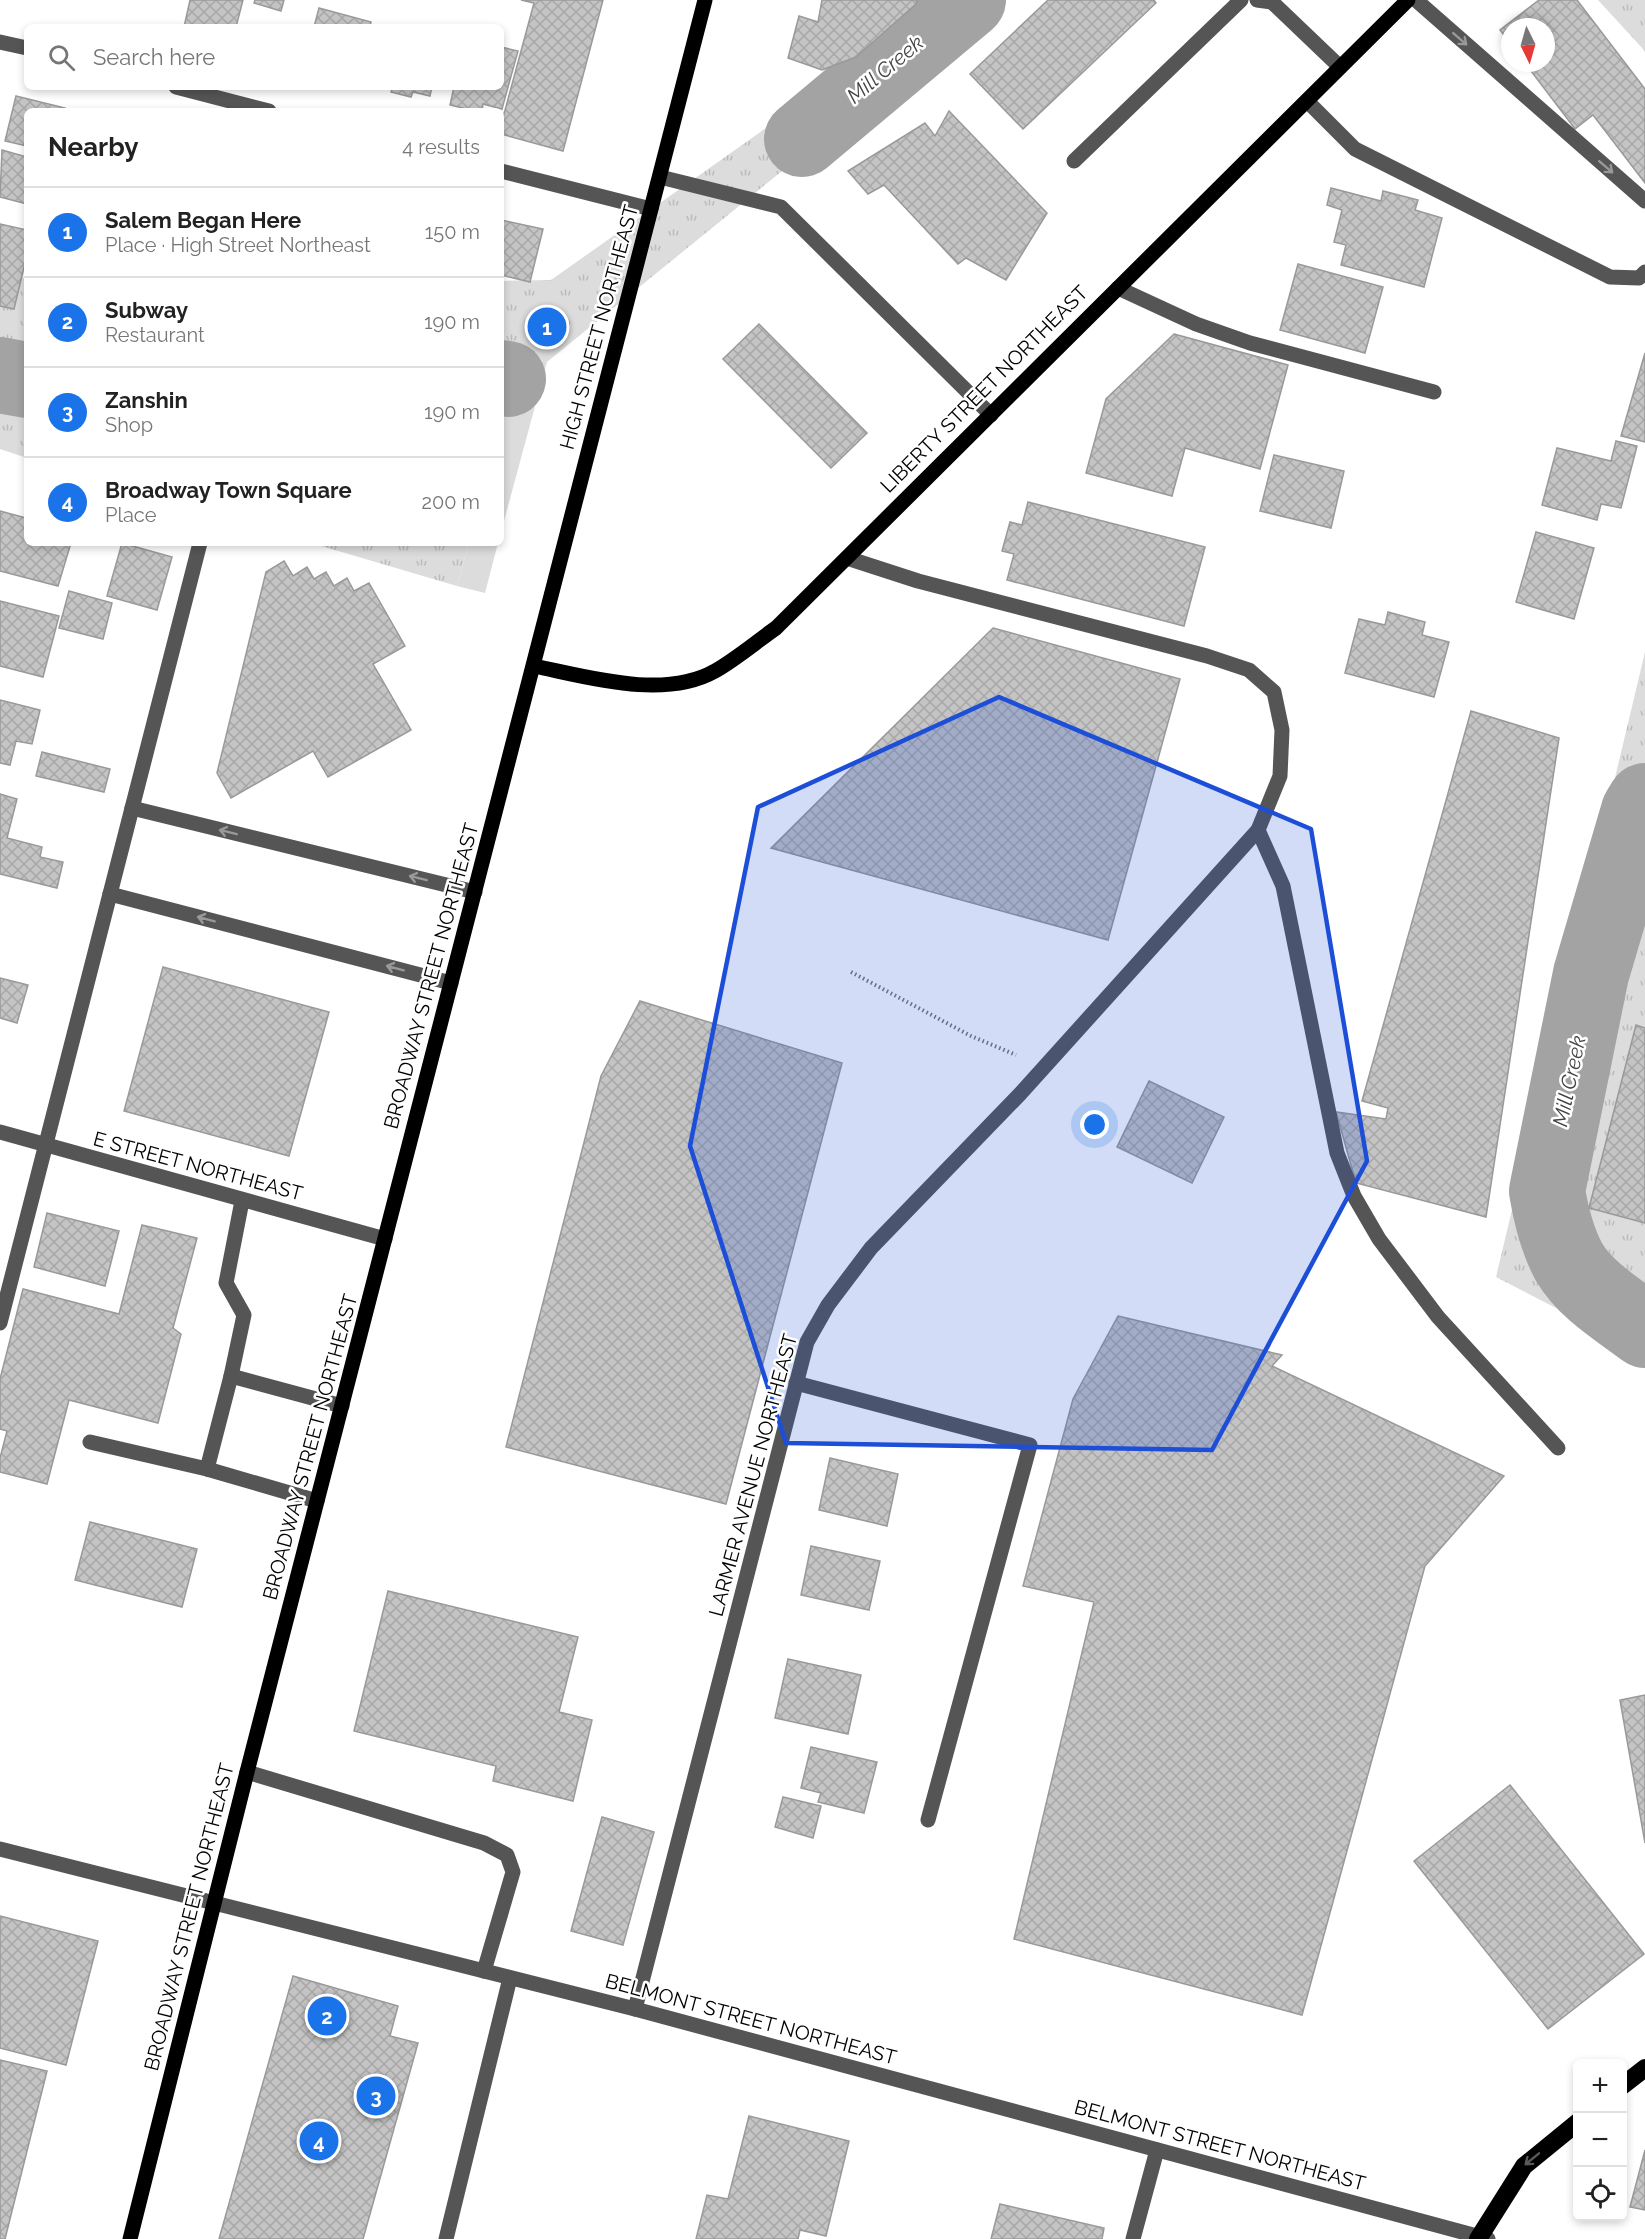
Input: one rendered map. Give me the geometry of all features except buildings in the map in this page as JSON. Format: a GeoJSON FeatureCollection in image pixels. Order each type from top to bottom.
{"type":"FeatureCollection","features":[{"type":"Feature","properties":{"kind":"highway"},"geometry":{"type":"LineString","coordinates":[[1627,2083],[1645,2068]]}},
{"type":"Feature","properties":{"kind":"highway"},"geometry":{"type":"LineString","coordinates":[[1482,2238],[1524,2166],[1573,2126]]}},
{"type":"Feature","properties":{"kind":"main road","name":"HIGH STREET NORTHEAST"},"geometry":{"type":"LineString","coordinates":[[534,666],[705,0]]}},
{"type":"Feature","properties":{"kind":"main road","name":"LIBERTY STREET NORTHEAST"},"geometry":{"type":"LineString","coordinates":[[534,666],[590,678],[641,685],[680,683],[714,672],[776,628],[1408,0]]}},
{"type":"Feature","properties":{"kind":"main road","name":"BROADWAY STREET NORTHEAST"},"geometry":{"type":"LineString","coordinates":[[130,2239],[247,1772],[534,666]]}},
{"type":"Feature","properties":{"kind":"street"},"geometry":{"type":"LineString","coordinates":[[1074,161],[1241,0]]}},
{"type":"Feature","properties":{"kind":"street"},"geometry":{"type":"LineString","coordinates":[[1257,0],[1272,2],[1340,67]]}},
{"type":"Feature","properties":{"kind":"street"},"geometry":{"type":"LineString","coordinates":[[1416,0],[1645,201]]}},
{"type":"Feature","properties":{"kind":"street"},"geometry":{"type":"LineString","coordinates":[[0,42],[24,47]]}},
{"type":"Feature","properties":{"kind":"street"},"geometry":{"type":"LineString","coordinates":[[188,90],[257,108]]}},
{"type":"Feature","properties":{"kind":"street"},"geometry":{"type":"LineString","coordinates":[[1307,101],[1355,149],[1610,278],[1639,279],[1645,272]]}},
{"type":"Feature","properties":{"kind":"street"},"geometry":{"type":"LineString","coordinates":[[504,172],[651,209]]}},
{"type":"Feature","properties":{"kind":"street"},"geometry":{"type":"LineString","coordinates":[[660,177],[781,207],[991,415]]}},
{"type":"Feature","properties":{"kind":"street"},"geometry":{"type":"LineString","coordinates":[[1118,288],[1196,324],[1250,343],[1434,392]]}},
{"type":"Feature","properties":{"kind":"street"},"geometry":{"type":"LineString","coordinates":[[0,1323],[199,546]]}},
{"type":"Feature","properties":{"kind":"street","name":"LARMER AVENUE NORTHEAST"},"geometry":{"type":"LineString","coordinates":[[634,2009],[807,1342],[828,1305],[871,1248],[1144,959],[1258,830],[1280,776],[1282,730],[1274,692],[1250,670],[1207,656],[918,581],[846,558]]}},
{"type":"Feature","properties":{"kind":"street"},"geometry":{"type":"LineString","coordinates":[[132,808],[475,892]]}},
{"type":"Feature","properties":{"kind":"street"},"geometry":{"type":"LineString","coordinates":[[1258,830],[1283,886],[1337,1153],[1354,1196],[1378,1239],[1438,1317],[1558,1448]]}},
{"type":"Feature","properties":{"kind":"street"},"geometry":{"type":"LineString","coordinates":[[110,894],[451,983]]}},
{"type":"Feature","properties":{"kind":"street","name":"E STREET NORTHEAST"},"geometry":{"type":"LineString","coordinates":[[0,1132],[385,1239]]}},
{"type":"Feature","properties":{"kind":"street"},"geometry":{"type":"LineString","coordinates":[[207,1469],[244,1315],[226,1283],[242,1201]]}},
{"type":"Feature","properties":{"kind":"street"},"geometry":{"type":"LineString","coordinates":[[231,1376],[342,1406]]}},
{"type":"Feature","properties":{"kind":"street"},"geometry":{"type":"LineString","coordinates":[[796,1383],[1029,1445],[1001,1557],[928,1820]]}},
{"type":"Feature","properties":{"kind":"street"},"geometry":{"type":"LineString","coordinates":[[90,1442],[207,1469],[317,1501]]}},
{"type":"Feature","properties":{"kind":"street"},"geometry":{"type":"LineString","coordinates":[[247,1772],[484,1843],[507,1855],[513,1872],[484,1971]]}},
{"type":"Feature","properties":{"kind":"street","name":"BELMONT STREET NORTHEAST"},"geometry":{"type":"LineString","coordinates":[[0,1848],[634,2009],[1482,2238]]}},
{"type":"Feature","properties":{"kind":"street"},"geometry":{"type":"LineString","coordinates":[[446,2239],[510,1978]]}},
{"type":"Feature","properties":{"kind":"street"},"geometry":{"type":"LineString","coordinates":[[1133,2239],[1157,2150]]}},
{"type":"Feature","properties":{"kind":"path"},"geometry":{"type":"LineString","coordinates":[[851,972],[971,1036],[1044,1067]]}},
{"type":"Feature","properties":{"kind":"highlighted area"},"geometry":{"type":"Polygon","coordinates":[[[999,697],[1311,829],[1367,1161],[1212,1450],[786,1443],[690,1146],[758,807],[999,697]]]}},
{"type":"Feature","properties":{"kind":"green space"},"geometry":{"type":"Polygon","coordinates":[[[928,0],[1000,0],[888,85],[547,362],[520,355],[504,414],[504,281],[551,280],[861,61],[928,0]]]}},
{"type":"Feature","properties":{"kind":"green space"},"geometry":{"type":"Polygon","coordinates":[[[1598,0],[1645,0],[1645,52],[1643,49],[1598,0]]]}},
{"type":"Feature","properties":{"kind":"green space"},"geometry":{"type":"Polygon","coordinates":[[[0,253],[24,279],[24,457],[0,449],[0,253]]]}},
{"type":"Feature","properties":{"kind":"green space"},"geometry":{"type":"Polygon","coordinates":[[[520,354],[547,362],[504,521],[504,414],[520,354]]]}},
{"type":"Feature","properties":{"kind":"green space"},"geometry":{"type":"Polygon","coordinates":[[[321,546],[468,546],[457,586],[321,546]]]}},
{"type":"Feature","properties":{"kind":"green space"},"geometry":{"type":"Polygon","coordinates":[[[468,546],[497,546],[485,593],[457,586],[468,546]]]}},
{"type":"Feature","properties":{"kind":"green space"},"geometry":{"type":"Polygon","coordinates":[[[1645,652],[1645,1354],[1496,1277],[1645,652]]]}},
{"type":"Feature","properties":{"kind":"waterway","name":"Mill Creek"},"geometry":{"type":"LineString","coordinates":[[802,139],[968,0]]}},
{"type":"Feature","properties":{"kind":"waterway","name":"Mill Creek"},"geometry":{"type":"LineString","coordinates":[[0,375],[24,379]]}},
{"type":"Feature","properties":{"kind":"waterway","name":"Mill Creek"},"geometry":{"type":"LineString","coordinates":[[504,378],[508,379]]}},
{"type":"Feature","properties":{"kind":"waterway","name":"Mill Creek"},"geometry":{"type":"LineString","coordinates":[[1645,801],[1639,811],[1591,974],[1547,1191],[1558,1236],[1576,1272],[1604,1299],[1645,1330]]}},
{"type":"Feature","properties":{"kind":"place","name":"Salem Began Here"},"geometry":{"type":"Point","coordinates":[547,327]}},
{"type":"Feature","properties":{"kind":"place","name":"Subway"},"geometry":{"type":"Point","coordinates":[327,2016]}},
{"type":"Feature","properties":{"kind":"place","name":"Zanshin"},"geometry":{"type":"Point","coordinates":[376,2096]}},
{"type":"Feature","properties":{"kind":"place","name":"Broadway Town Square"},"geometry":{"type":"Point","coordinates":[319,2141]}}]}
